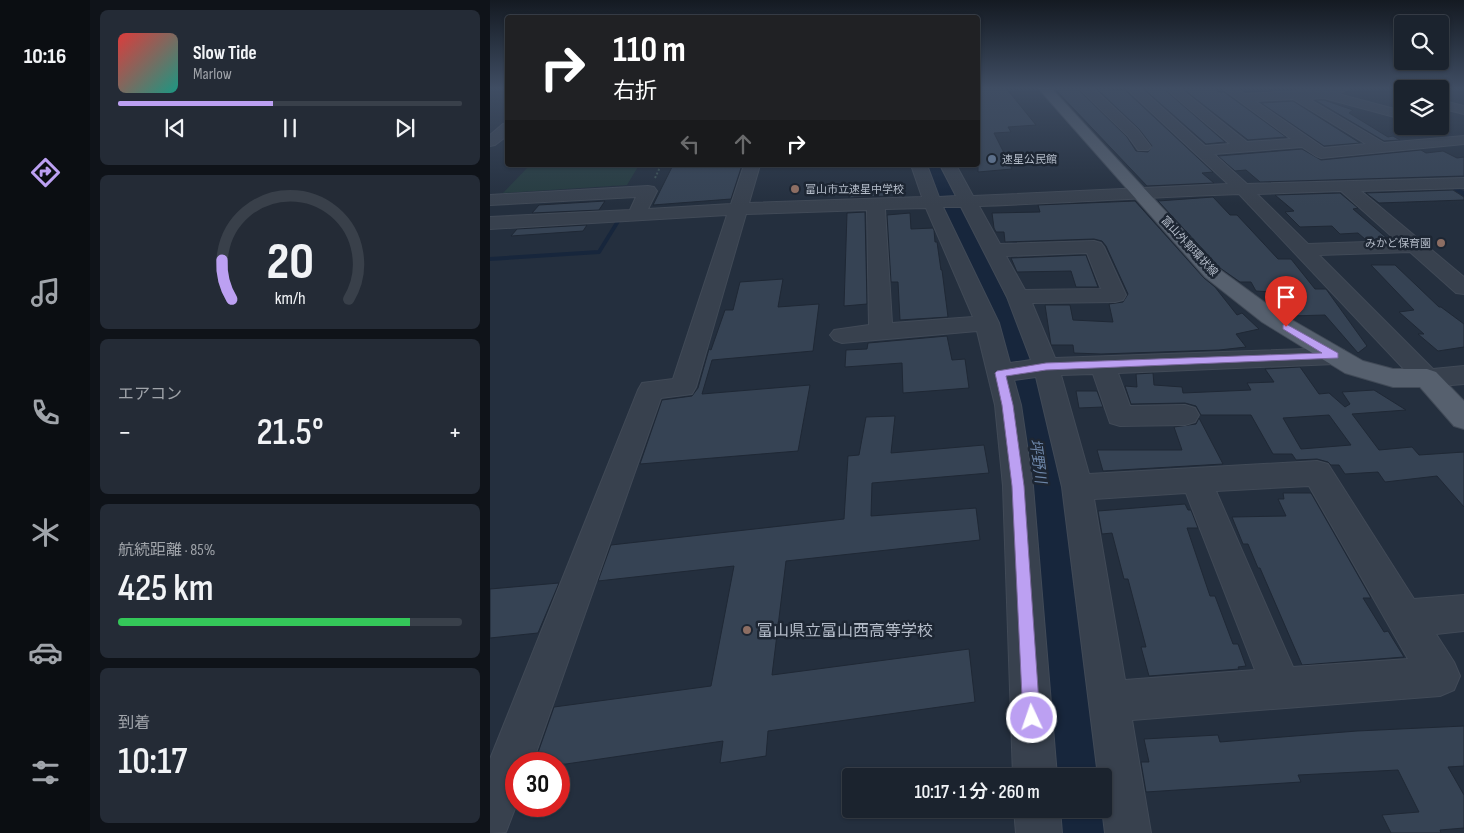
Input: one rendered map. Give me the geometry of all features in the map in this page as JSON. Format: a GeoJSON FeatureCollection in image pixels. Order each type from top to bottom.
{"type":"FeatureCollection","features":[{"type":"Feature","properties":{"kind":"main road","name":"富山外郭環状線"},"geometry":{"type":"LineString","coordinates":[[1080,127],[1212,273],[1270,317],[1354,367],[1393,378],[1427,378]]}},
{"type":"Feature","properties":{"kind":"main road"},"geometry":{"type":"LineString","coordinates":[[1427,378],[1464,420]]}},
{"type":"Feature","properties":{"kind":"street"},"geometry":{"type":"LineString","coordinates":[[1126,127],[1143,147]]}},
{"type":"Feature","properties":{"kind":"street"},"geometry":{"type":"LineString","coordinates":[[1160,127],[1162,130],[1201,151],[1244,190],[1427,378],[1464,376]]}},
{"type":"Feature","properties":{"kind":"street"},"geometry":{"type":"LineString","coordinates":[[1218,127],[1243,147]]}},
{"type":"Feature","properties":{"kind":"street"},"geometry":{"type":"LineString","coordinates":[[1283,127],[1321,153],[1463,139]]}},
{"type":"Feature","properties":{"kind":"street"},"geometry":{"type":"LineString","coordinates":[[1347,127],[1381,147]]}},
{"type":"Feature","properties":{"kind":"street"},"geometry":{"type":"LineString","coordinates":[[1449,128],[1463,139]]}},
{"type":"Feature","properties":{"kind":"street"},"geometry":{"type":"LineString","coordinates":[[490,143],[505,130]]}},
{"type":"Feature","properties":{"kind":"street"},"geometry":{"type":"LineString","coordinates":[[1133,133],[1162,130]]}},
{"type":"Feature","properties":{"kind":"street"},"geometry":{"type":"LineString","coordinates":[[1201,151],[1304,142]]}},
{"type":"Feature","properties":{"kind":"street"},"geometry":{"type":"LineString","coordinates":[[490,143],[505,143]]}},
{"type":"Feature","properties":{"kind":"street"},"geometry":{"type":"LineString","coordinates":[[490,816],[651,390],[683,387],[751,167]]}},
{"type":"Feature","properties":{"kind":"street"},"geometry":{"type":"LineString","coordinates":[[920,167],[932,202],[987,323],[1008,405],[1018,486],[1035,768]]}},
{"type":"Feature","properties":{"kind":"street"},"geometry":{"type":"LineString","coordinates":[[949,167],[965,201],[1018,297],[1046,367],[1077,487],[1128,833]]}},
{"type":"Feature","properties":{"kind":"street"},"geometry":{"type":"LineString","coordinates":[[490,242],[499,222],[637,213],[1112,196],[1140,192],[1464,183]]}},
{"type":"Feature","properties":{"kind":"street"},"geometry":{"type":"LineString","coordinates":[[1346,187],[1464,288]]}},
{"type":"Feature","properties":{"kind":"street"},"geometry":{"type":"LineString","coordinates":[[490,200],[648,191],[637,213]]}},
{"type":"Feature","properties":{"kind":"street"},"geometry":{"type":"LineString","coordinates":[[876,204],[881,332]]}},
{"type":"Feature","properties":{"kind":"street"},"geometry":{"type":"LineString","coordinates":[[1304,250],[1415,246]]}},
{"type":"Feature","properties":{"kind":"street"},"geometry":{"type":"LineString","coordinates":[[992,250],[1094,247],[1115,295],[1018,297]]}},
{"type":"Feature","properties":{"kind":"street"},"geometry":{"type":"LineString","coordinates":[[842,335],[987,323]]}},
{"type":"Feature","properties":{"kind":"street"},"geometry":{"type":"LineString","coordinates":[[1000,373],[1046,367],[1335,356]]}},
{"type":"Feature","properties":{"kind":"street"},"geometry":{"type":"LineString","coordinates":[[1103,365],[1120,416],[1186,415]]}},
{"type":"Feature","properties":{"kind":"street"},"geometry":{"type":"LineString","coordinates":[[1077,487],[1317,473],[1440,676],[1109,702]]}},
{"type":"Feature","properties":{"kind":"street"},"geometry":{"type":"LineString","coordinates":[[1196,480],[1282,688]]}},
{"type":"Feature","properties":{"kind":"street"},"geometry":{"type":"LineString","coordinates":[[1405,618],[1464,613]]}},
{"type":"Feature","properties":{"kind":"street"},"geometry":{"type":"LineString","coordinates":[[1037,818],[1038,833]]}},
{"type":"Feature","properties":{"kind":"green space"},"geometry":{"type":"Polygon","coordinates":[[[528,167],[638,167],[627,185],[503,193],[528,167]]]}},
{"type":"Feature","properties":{"kind":"building"},"geometry":{"type":"Polygon","coordinates":[[[980,127],[1010,127],[1008,127],[1011,132],[994,133],[1012,169],[978,172],[978,167],[980,167],[980,127]]]}},
{"type":"Feature","properties":{"kind":"building"},"geometry":{"type":"Polygon","coordinates":[[[1091,127],[1117,127],[1127,137],[1136,151],[1148,152],[1152,146],[1137,127],[1165,127],[1213,172],[1202,173],[1214,183],[1147,186],[1091,127]]]}},
{"type":"Feature","properties":{"kind":"building"},"geometry":{"type":"Polygon","coordinates":[[[1187,127],[1208,127],[1225,142],[1206,144],[1187,127]]]}},
{"type":"Feature","properties":{"kind":"building"},"geometry":{"type":"Polygon","coordinates":[[[1231,127],[1272,127],[1286,137],[1248,140],[1231,127]]]}},
{"type":"Feature","properties":{"kind":"building"},"geometry":{"type":"Polygon","coordinates":[[[1296,127],[1334,127],[1360,143],[1324,146],[1296,127]]]}},
{"type":"Feature","properties":{"kind":"building"},"geometry":{"type":"Polygon","coordinates":[[[1360,127],[1372,127],[1388,137],[1393,136],[1400,140],[1384,141],[1360,127]]]}},
{"type":"Feature","properties":{"kind":"building"},"geometry":{"type":"Polygon","coordinates":[[[1302,149],[1321,160],[1421,150],[1426,153],[1443,151],[1457,158],[1464,157],[1464,176],[1260,182],[1246,170],[1235,171],[1218,156],[1302,149]]]}},
{"type":"Feature","properties":{"kind":"building"},"geometry":{"type":"Polygon","coordinates":[[[672,167],[741,167],[731,199],[653,205],[672,167]]]}},
{"type":"Feature","properties":{"kind":"building"},"geometry":{"type":"Polygon","coordinates":[[[851,185],[866,185],[865,190],[886,189],[886,196],[849,198],[851,185]]]}},
{"type":"Feature","properties":{"kind":"building"},"geometry":{"type":"Polygon","coordinates":[[[1453,190],[1464,197],[1464,200],[1379,203],[1366,193],[1453,190]]]}},
{"type":"Feature","properties":{"kind":"building"},"geometry":{"type":"Polygon","coordinates":[[[1340,193],[1358,208],[1353,209],[1388,239],[1366,240],[1358,233],[1340,234],[1332,226],[1300,227],[1285,212],[1294,211],[1275,195],[1340,193]]]}},
{"type":"Feature","properties":{"kind":"building"},"geometry":{"type":"Polygon","coordinates":[[[1213,197],[1230,215],[1237,215],[1278,259],[1291,259],[1315,289],[1326,289],[1367,346],[1358,353],[1325,315],[1289,316],[1272,292],[1256,291],[1251,282],[1240,282],[1220,268],[1158,201],[1213,197]]]}},
{"type":"Feature","properties":{"kind":"building"},"geometry":{"type":"Polygon","coordinates":[[[605,201],[599,210],[532,213],[539,205],[605,201]]]}},
{"type":"Feature","properties":{"kind":"building"},"geometry":{"type":"Polygon","coordinates":[[[1135,201],[1204,278],[1215,287],[1237,315],[1242,313],[1259,329],[1236,334],[1246,347],[1219,350],[1101,354],[1074,353],[1073,345],[1051,345],[1045,305],[1070,305],[1073,320],[1113,322],[1109,304],[1123,302],[1128,294],[1102,241],[1094,239],[1005,242],[1004,232],[996,232],[994,228],[992,213],[1040,212],[1038,205],[1135,201]]]}},
{"type":"Feature","properties":{"kind":"building"},"geometry":{"type":"Polygon","coordinates":[[[865,212],[867,304],[844,306],[847,213],[865,212]]]}},
{"type":"Feature","properties":{"kind":"building"},"geometry":{"type":"Polygon","coordinates":[[[910,213],[911,229],[933,228],[934,230],[942,270],[948,317],[900,320],[898,282],[891,282],[887,215],[910,213]]]}},
{"type":"Feature","properties":{"kind":"building"},"geometry":{"type":"Polygon","coordinates":[[[587,225],[583,231],[511,236],[517,229],[587,225]]]}},
{"type":"Feature","properties":{"kind":"building"},"geometry":{"type":"Polygon","coordinates":[[[1086,255],[1098,287],[1076,287],[1071,271],[1017,272],[1011,258],[1086,255]]]}},
{"type":"Feature","properties":{"kind":"building"},"geometry":{"type":"Polygon","coordinates":[[[1371,265],[1395,265],[1439,307],[1464,324],[1464,347],[1438,351],[1418,334],[1424,334],[1399,312],[1414,310],[1371,265]]]}},
{"type":"Feature","properties":{"kind":"building"},"geometry":{"type":"Polygon","coordinates":[[[783,279],[778,307],[819,304],[813,351],[712,360],[702,394],[810,385],[798,451],[640,464],[662,400],[692,396],[698,388],[709,349],[711,350],[725,310],[733,310],[740,282],[783,279]]]}},
{"type":"Feature","properties":{"kind":"building"},"geometry":{"type":"Polygon","coordinates":[[[947,336],[952,360],[965,359],[969,388],[903,393],[902,363],[845,367],[846,350],[867,349],[868,343],[947,336]]]}},
{"type":"Feature","properties":{"kind":"building"},"geometry":{"type":"Polygon","coordinates":[[[1300,367],[1319,394],[1329,393],[1345,407],[1350,404],[1342,392],[1374,390],[1406,410],[1352,414],[1379,450],[1412,447],[1419,455],[1464,452],[1464,507],[1437,476],[1385,482],[1378,472],[1345,474],[1339,465],[1331,465],[1328,462],[1317,459],[1296,460],[1292,454],[1273,454],[1251,415],[1201,415],[1196,406],[1185,403],[1131,404],[1125,386],[1137,387],[1136,374],[1153,373],[1154,385],[1182,387],[1183,393],[1251,390],[1247,383],[1274,382],[1265,369],[1300,367]],[[1329,415],[1283,418],[1301,449],[1351,445],[1329,415]]]}},
{"type":"Feature","properties":{"kind":"building"},"geometry":{"type":"Polygon","coordinates":[[[1076,391],[1097,391],[1103,407],[1079,408],[1076,391]]]}},
{"type":"Feature","properties":{"kind":"building"},"geometry":{"type":"Polygon","coordinates":[[[895,416],[891,453],[984,445],[989,473],[872,483],[871,516],[976,508],[980,540],[786,561],[772,675],[969,649],[975,702],[768,731],[766,756],[720,763],[723,741],[570,763],[570,752],[538,752],[554,707],[711,686],[734,566],[598,581],[611,545],[844,519],[848,456],[859,455],[866,417],[895,416]]]}},
{"type":"Feature","properties":{"kind":"building"},"geometry":{"type":"Polygon","coordinates":[[[1199,418],[1223,464],[1103,471],[1097,450],[1182,450],[1174,427],[1196,424],[1199,418]]]}},
{"type":"Feature","properties":{"kind":"building"},"geometry":{"type":"Polygon","coordinates":[[[1283,493],[1311,493],[1371,598],[1363,598],[1384,632],[1388,631],[1404,657],[1302,665],[1260,568],[1258,568],[1248,544],[1243,544],[1232,517],[1286,516],[1278,499],[1284,499],[1283,493]]]}},
{"type":"Feature","properties":{"kind":"building"},"geometry":{"type":"Polygon","coordinates":[[[1185,504],[1188,510],[1191,510],[1198,528],[1187,528],[1210,596],[1215,596],[1233,644],[1238,644],[1246,666],[1238,667],[1239,669],[1149,676],[1141,647],[1146,647],[1128,579],[1124,579],[1112,533],[1102,534],[1098,511],[1185,504]]]}},
{"type":"Feature","properties":{"kind":"building"},"geometry":{"type":"Polygon","coordinates":[[[559,583],[538,633],[490,638],[490,589],[559,583]]]}},
{"type":"Feature","properties":{"kind":"building"},"geometry":{"type":"Polygon","coordinates":[[[1464,726],[1464,766],[1448,767],[1464,795],[1464,828],[1440,830],[1441,833],[1391,833],[1382,815],[1419,812],[1398,770],[1298,775],[1301,782],[1146,792],[1141,762],[1149,762],[1144,739],[1218,735],[1220,742],[1357,731],[1464,726]]]}},
{"type":"Feature","properties":{"kind":"waterway","name":"坪野川"},"geometry":{"type":"LineString","coordinates":[[933,167],[1012,341],[1030,405],[1040,464],[1069,768]]}},
{"type":"Feature","properties":{"kind":"waterway"},"geometry":{"type":"LineString","coordinates":[[1455,188],[1464,194]]}},
{"type":"Feature","properties":{"kind":"waterway"},"geometry":{"type":"LineString","coordinates":[[490,259],[599,252],[620,218]]}},
{"type":"Feature","properties":{"kind":"waterway","name":"坪野川"},"geometry":{"type":"LineString","coordinates":[[1074,818],[1075,833]]}},
{"type":"Feature","properties":{"kind":"place","name":"速星公民館"},"geometry":{"type":"Point","coordinates":[992,159]}},
{"type":"Feature","properties":{"kind":"place","name":"富山市立速星中学校"},"geometry":{"type":"Point","coordinates":[795,189]}},
{"type":"Feature","properties":{"kind":"place","name":"みかど保育園"},"geometry":{"type":"Point","coordinates":[1441,243]}},
{"type":"Feature","properties":{"kind":"place","name":"富山県立富山西高等学校"},"geometry":{"type":"Point","coordinates":[747,630]}},
{"type":"Feature","properties":{"kind":"route"},"geometry":{"type":"LineString","coordinates":[[1032,718],[1018,486],[1008,405],[1000,373],[1046,367],[1335,356],[1286,327]]}}]}
